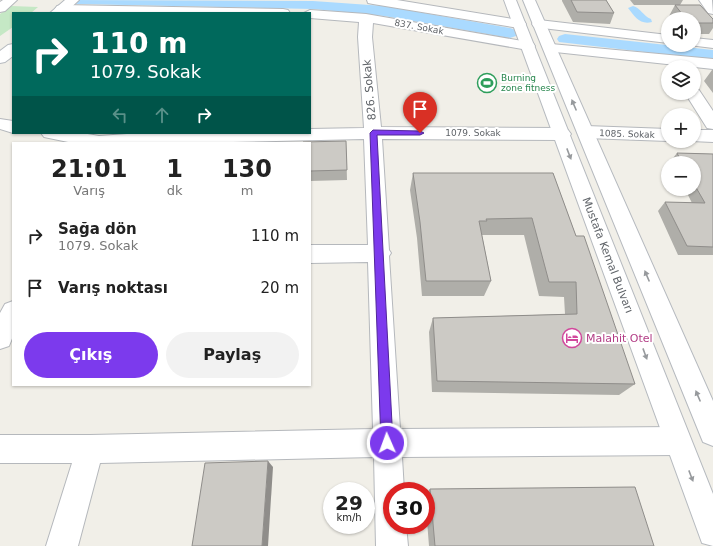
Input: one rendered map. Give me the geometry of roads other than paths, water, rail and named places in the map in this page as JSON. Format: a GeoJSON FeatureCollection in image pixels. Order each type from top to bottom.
{"type":"FeatureCollection","features":[{"type":"Feature","properties":{"kind":"street"},"geometry":{"type":"LineString","coordinates":[[60,11],[73,0]]}},
{"type":"Feature","properties":{"kind":"street","name":"Mustafa Kemal Bulvarı"},"geometry":{"type":"LineString","coordinates":[[510,0],[550,48],[713,432]]}},
{"type":"Feature","properties":{"kind":"street","name":"Mustafa Kemal Bulvarı"},"geometry":{"type":"LineString","coordinates":[[529,0],[528,46],[677,441],[713,532]]}},
{"type":"Feature","properties":{"kind":"street"},"geometry":{"type":"LineString","coordinates":[[705,0],[713,10]]}},
{"type":"Feature","properties":{"kind":"street","name":"837. Sokak"},"geometry":{"type":"LineString","coordinates":[[370,9],[528,46]]}},
{"type":"Feature","properties":{"kind":"street","name":"837. Sokak"},"geometry":{"type":"LineString","coordinates":[[311,14],[370,9],[661,38]]}},
{"type":"Feature","properties":{"kind":"street","name":"826. Sokak"},"geometry":{"type":"LineString","coordinates":[[370,9],[365,37],[373,133],[380,253],[392,546]]}},
{"type":"Feature","properties":{"kind":"street"},"geometry":{"type":"LineString","coordinates":[[60,11],[172,12]]}},
{"type":"Feature","properties":{"kind":"street"},"geometry":{"type":"LineString","coordinates":[[701,43],[713,44]]}},
{"type":"Feature","properties":{"kind":"street"},"geometry":{"type":"LineString","coordinates":[[550,48],[661,62]]}},
{"type":"Feature","properties":{"kind":"street"},"geometry":{"type":"LineString","coordinates":[[0,59],[12,49]]}},
{"type":"Feature","properties":{"kind":"street"},"geometry":{"type":"LineString","coordinates":[[701,64],[713,64]]}},
{"type":"Feature","properties":{"kind":"street"},"geometry":{"type":"LineString","coordinates":[[698,100],[713,124]]}},
{"type":"Feature","properties":{"kind":"street"},"geometry":{"type":"LineString","coordinates":[[0,124],[12,126]]}},
{"type":"Feature","properties":{"kind":"street","name":"1085. Sokak"},"geometry":{"type":"LineString","coordinates":[[586,132],[661,135]]}},
{"type":"Feature","properties":{"kind":"street","name":"1079. Sokak"},"geometry":{"type":"LineString","coordinates":[[55,134],[99,142],[151,138],[373,133],[562,134]]}},
{"type":"Feature","properties":{"kind":"street"},"geometry":{"type":"LineString","coordinates":[[701,136],[713,136]]}},
{"type":"Feature","properties":{"kind":"street"},"geometry":{"type":"LineString","coordinates":[[311,254],[380,253]]}},
{"type":"Feature","properties":{"kind":"street"},"geometry":{"type":"LineString","coordinates":[[0,338],[12,313]]}},
{"type":"Feature","properties":{"kind":"street"},"geometry":{"type":"LineString","coordinates":[[0,449],[90,449],[387,443],[677,441]]}},
{"type":"Feature","properties":{"kind":"street"},"geometry":{"type":"LineString","coordinates":[[62,546],[90,449]]}},
{"type":"Feature","properties":{"kind":"water"},"geometry":{"type":"Polygon","coordinates":[[[633,6],[638,8],[651,19],[652,22],[648,23],[638,20],[628,8],[633,6]]]}},
{"type":"Feature","properties":{"kind":"waterway"},"geometry":{"type":"LineString","coordinates":[[78,0],[313,5],[384,11],[510,33]]}},
{"type":"Feature","properties":{"kind":"waterway"},"geometry":{"type":"LineString","coordinates":[[565,39],[713,55]]}},
{"type":"Feature","properties":{"kind":"place","name":"Burning zone fitness"},"geometry":{"type":"Point","coordinates":[487,83]}},
{"type":"Feature","properties":{"kind":"place","name":"Malahit Otel"},"geometry":{"type":"Point","coordinates":[572,338]}}]}
